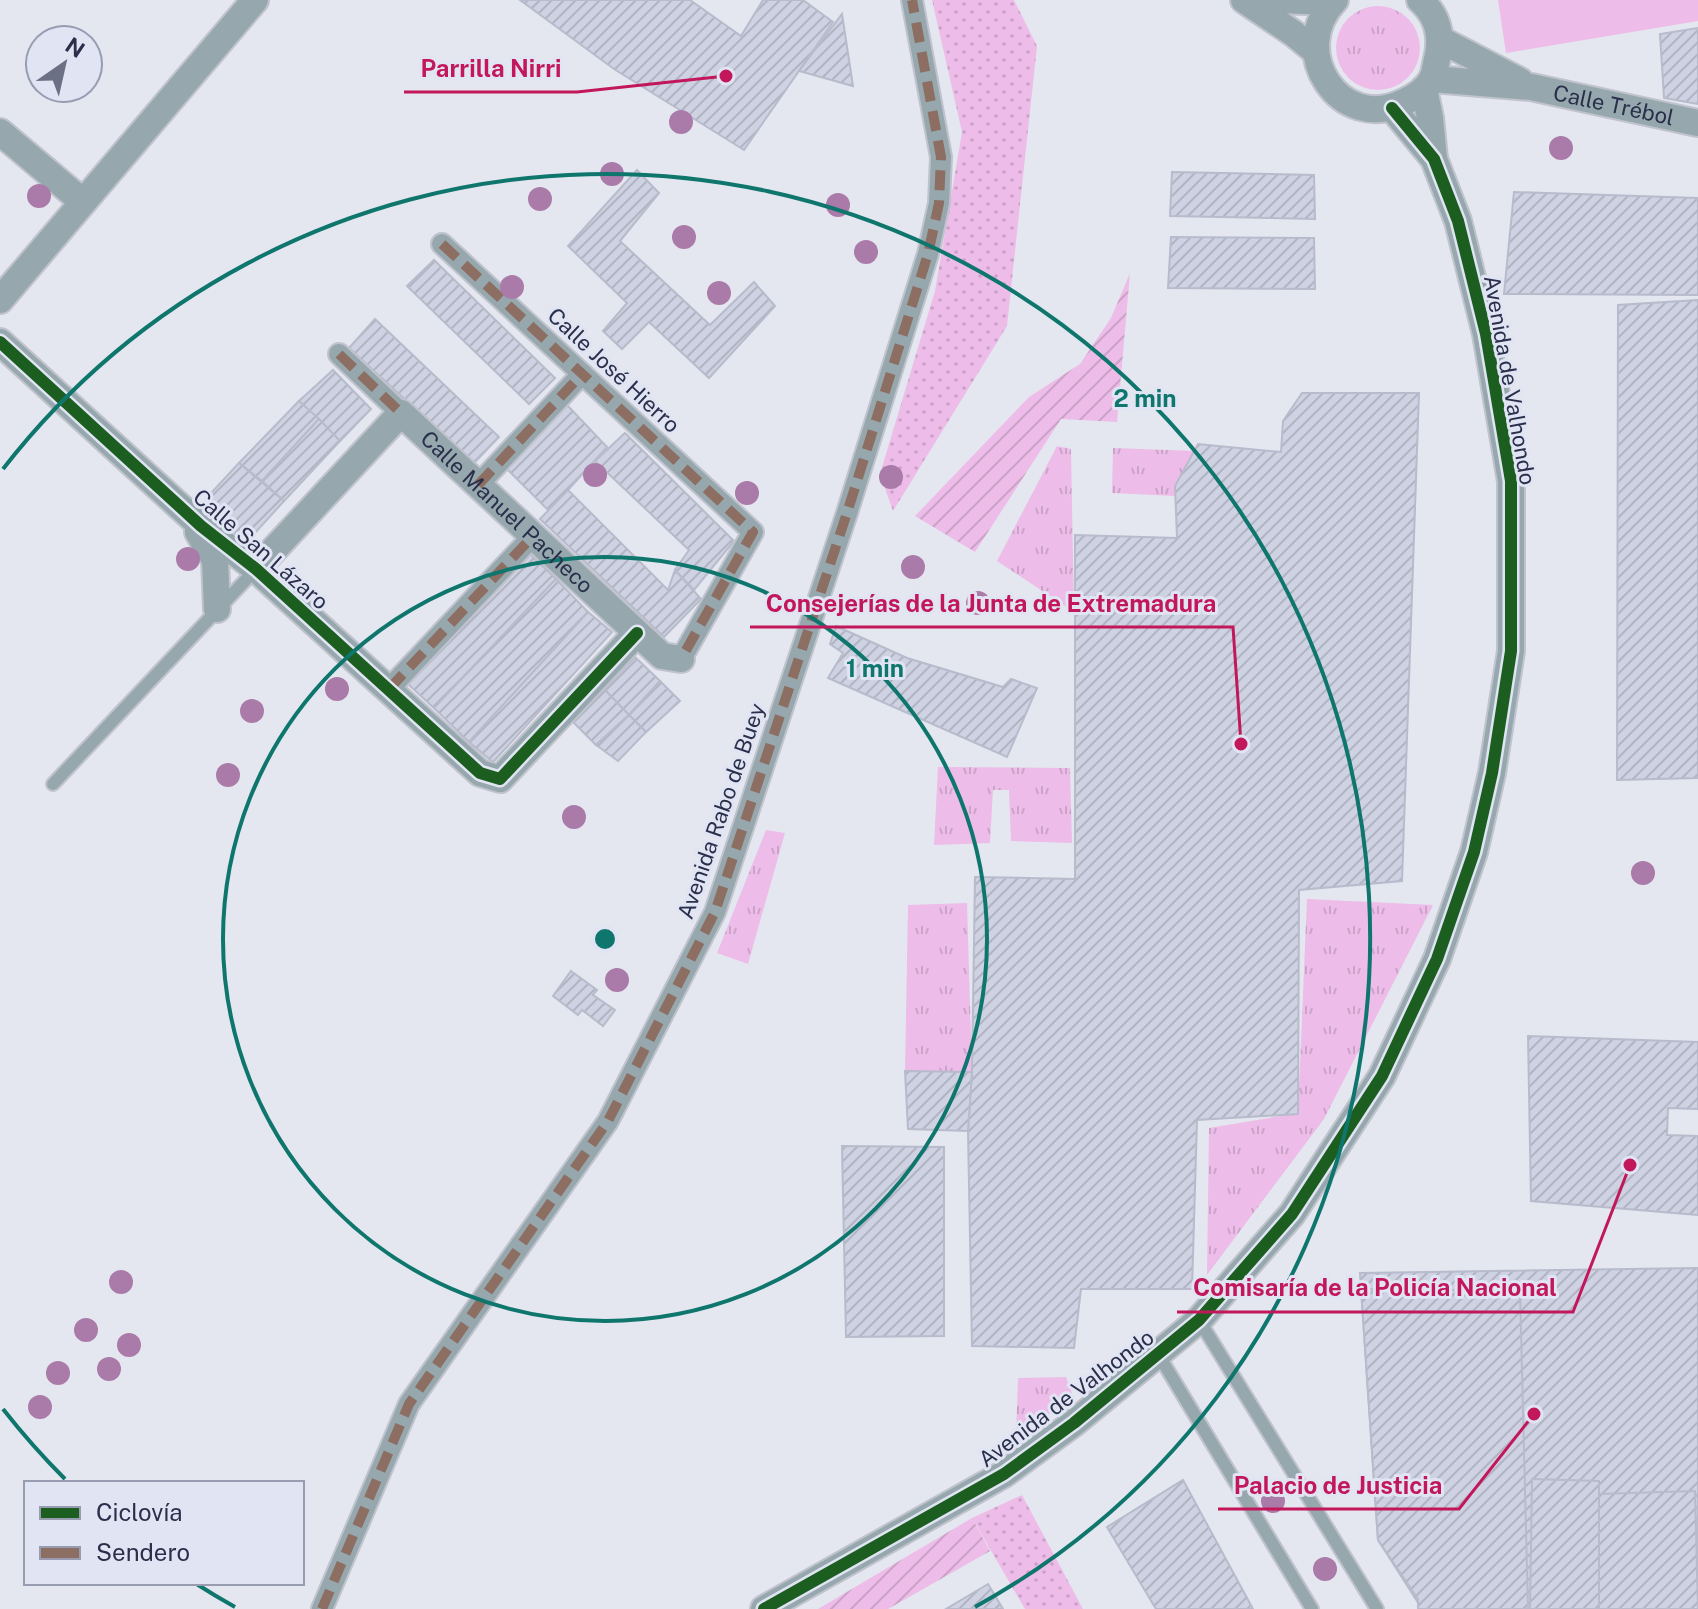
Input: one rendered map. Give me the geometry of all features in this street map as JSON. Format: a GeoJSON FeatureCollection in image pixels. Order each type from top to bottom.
{"type":"FeatureCollection","features":[{"type":"Feature","properties":{"kind":"street"},"geometry":{"type":"LineString","coordinates":[[0,300],[255,0]]}},
{"type":"Feature","properties":{"kind":"street","name":"Avenida Rabo de Buey"},"geometry":{"type":"LineString","coordinates":[[322,1609],[409,1404],[608,1121],[715,912],[847,513],[928,254],[939,203],[941,157],[912,0]]}},
{"type":"Feature","properties":{"kind":"street"},"geometry":{"type":"LineString","coordinates":[[1244,0],[1315,51]]}},
{"type":"Feature","properties":{"kind":"street"},"geometry":{"type":"LineString","coordinates":[[1278,0],[1333,1]]}},
{"type":"Feature","properties":{"kind":"street"},"geometry":{"type":"LineString","coordinates":[[1333,1],[1316,33],[1315,51],[1319,70],[1329,86],[1343,99],[1361,107],[1392,108],[1418,95],[1428,84],[1441,40],[1436,22],[1420,0]]}},
{"type":"Feature","properties":{"kind":"street","name":"Calle Trébol"},"geometry":{"type":"LineString","coordinates":[[1441,40],[1531,87]]}},
{"type":"Feature","properties":{"kind":"street","name":"Calle Trébol"},"geometry":{"type":"LineString","coordinates":[[1428,84],[1531,87],[1698,123]]}},
{"type":"Feature","properties":{"kind":"street","name":"Avenida de Valhondo"},"geometry":{"type":"LineString","coordinates":[[764,1609],[1004,1474],[1074,1423],[1199,1320],[1292,1214],[1382,1076],[1437,959],[1474,852],[1492,773],[1511,651],[1511,481],[1486,334],[1458,221],[1434,159],[1428,84]]}},
{"type":"Feature","properties":{"kind":"street","name":"Avenida de Valhondo"},"geometry":{"type":"LineString","coordinates":[[1392,108],[1434,159]]}},
{"type":"Feature","properties":{"kind":"street"},"geometry":{"type":"LineString","coordinates":[[0,132],[83,202]]}},
{"type":"Feature","properties":{"kind":"street","name":"Calle José Hierro"},"geometry":{"type":"LineString","coordinates":[[442,244],[753,532],[681,659]]}},
{"type":"Feature","properties":{"kind":"street","name":"Calle San Lázaro"},"geometry":{"type":"LineString","coordinates":[[0,342],[201,526],[256,569],[480,773],[500,779],[637,633]]}},
{"type":"Feature","properties":{"kind":"street","name":"Calle Manuel Pacheco"},"geometry":{"type":"LineString","coordinates":[[339,354],[662,656],[681,659]]}},
{"type":"Feature","properties":{"kind":"street"},"geometry":{"type":"LineString","coordinates":[[478,485],[582,374]]}},
{"type":"Feature","properties":{"kind":"street"},"geometry":{"type":"LineString","coordinates":[[256,569],[401,413]]}},
{"type":"Feature","properties":{"kind":"street","name":"Calle San Lázaro"},"geometry":{"type":"LineString","coordinates":[[184,508],[215,560],[217,609]]}},
{"type":"Feature","properties":{"kind":"street"},"geometry":{"type":"LineString","coordinates":[[389,689],[533,536]]}},
{"type":"Feature","properties":{"kind":"lane"},"geometry":{"type":"LineString","coordinates":[[53,784],[256,569]]}},
{"type":"Feature","properties":{"kind":"lane"},"geometry":{"type":"LineString","coordinates":[[1199,1320],[1377,1609]]}},
{"type":"Feature","properties":{"kind":"lane"},"geometry":{"type":"LineString","coordinates":[[1158,1354],[1312,1609]]}},
{"type":"Feature","properties":{"kind":"green space"},"geometry":{"type":"Polygon","coordinates":[[[932,0],[1014,0],[1037,46],[1007,326],[893,511],[880,474],[935,291],[962,132],[932,0]]]}},
{"type":"Feature","properties":{"kind":"green space"},"geometry":{"type":"Polygon","coordinates":[[[1498,0],[1698,0],[1698,21],[1506,53],[1498,0]]]}},
{"type":"Feature","properties":{"kind":"green space"},"geometry":{"type":"Polygon","coordinates":[[[1370,6],[1386,6],[1402,13],[1413,24],[1420,48],[1417,64],[1408,78],[1386,90],[1370,90],[1354,83],[1343,72],[1336,56],[1336,40],[1343,24],[1354,13],[1370,6]]]}},
{"type":"Feature","properties":{"kind":"green space"},"geometry":{"type":"Polygon","coordinates":[[[1130,273],[1117,422],[1061,419],[975,552],[915,516],[1029,397],[1080,364],[1111,318],[1130,273]]]}},
{"type":"Feature","properties":{"kind":"green space"},"geometry":{"type":"Polygon","coordinates":[[[1057,446],[1071,449],[1074,612],[997,561],[1057,446]]]}},
{"type":"Feature","properties":{"kind":"green space"},"geometry":{"type":"Polygon","coordinates":[[[1113,448],[1195,451],[1175,486],[1175,496],[1112,493],[1113,448]]]}},
{"type":"Feature","properties":{"kind":"green space"},"geometry":{"type":"Polygon","coordinates":[[[938,767],[1070,768],[1072,843],[1011,841],[1009,790],[993,790],[990,843],[934,845],[938,767]]]}},
{"type":"Feature","properties":{"kind":"green space"},"geometry":{"type":"Polygon","coordinates":[[[766,830],[785,833],[748,964],[717,953],[766,830]]]}},
{"type":"Feature","properties":{"kind":"green space"},"geometry":{"type":"Polygon","coordinates":[[[1307,899],[1433,905],[1324,1119],[1207,1275],[1209,1128],[1298,1113],[1307,899]]]}},
{"type":"Feature","properties":{"kind":"green space"},"geometry":{"type":"Polygon","coordinates":[[[967,903],[972,1072],[905,1071],[908,905],[967,903]]]}},
{"type":"Feature","properties":{"kind":"green space"},"geometry":{"type":"Polygon","coordinates":[[[1066,1377],[1072,1393],[1064,1404],[1016,1436],[1018,1378],[1066,1377]]]}},
{"type":"Feature","properties":{"kind":"green space"},"geometry":{"type":"Polygon","coordinates":[[[1022,1495],[1083,1609],[1025,1609],[972,1518],[1022,1495]]]}},
{"type":"Feature","properties":{"kind":"green space"},"geometry":{"type":"Polygon","coordinates":[[[972,1518],[990,1551],[888,1609],[818,1609],[972,1518]]]}},
{"type":"Feature","properties":{"kind":"building"},"geometry":{"type":"Polygon","coordinates":[[[520,0],[690,0],[741,36],[763,0],[803,0],[833,22],[744,150],[614,69],[520,0]]]}},
{"type":"Feature","properties":{"kind":"building"},"geometry":{"type":"Polygon","coordinates":[[[842,14],[853,86],[799,71],[842,14]]]}},
{"type":"Feature","properties":{"kind":"building"},"geometry":{"type":"Polygon","coordinates":[[[1698,28],[1698,104],[1664,98],[1660,34],[1698,28]]]}},
{"type":"Feature","properties":{"kind":"building"},"geometry":{"type":"Polygon","coordinates":[[[637,170],[659,193],[620,241],[710,325],[754,282],[775,306],[709,378],[649,322],[622,349],[603,331],[627,303],[568,246],[637,170]]]}},
{"type":"Feature","properties":{"kind":"building"},"geometry":{"type":"Polygon","coordinates":[[[1172,172],[1314,175],[1315,219],[1170,216],[1172,172]]]}},
{"type":"Feature","properties":{"kind":"building"},"geometry":{"type":"Polygon","coordinates":[[[1514,192],[1698,198],[1698,295],[1504,294],[1514,192]]]}},
{"type":"Feature","properties":{"kind":"building"},"geometry":{"type":"Polygon","coordinates":[[[1171,237],[1314,238],[1315,289],[1168,288],[1171,237]]]}},
{"type":"Feature","properties":{"kind":"building"},"geometry":{"type":"Polygon","coordinates":[[[434,260],[555,378],[529,404],[407,286],[434,260]]]}},
{"type":"Feature","properties":{"kind":"building"},"geometry":{"type":"Polygon","coordinates":[[[1698,300],[1698,778],[1617,780],[1618,305],[1698,300]]]}},
{"type":"Feature","properties":{"kind":"building"},"geometry":{"type":"Polygon","coordinates":[[[375,319],[499,437],[474,463],[349,348],[375,319]]]}},
{"type":"Feature","properties":{"kind":"building"},"geometry":{"type":"Polygon","coordinates":[[[333,370],[371,409],[340,441],[299,401],[333,370]]]}},
{"type":"Feature","properties":{"kind":"building"},"geometry":{"type":"Polygon","coordinates":[[[1302,393],[1419,393],[1402,881],[1299,890],[1298,1114],[1197,1120],[1192,1289],[1081,1289],[1074,1348],[972,1346],[968,1131],[975,877],[1075,879],[1075,535],[1177,538],[1175,486],[1198,444],[1281,452],[1283,421],[1302,393]]]}},
{"type":"Feature","properties":{"kind":"building"},"geometry":{"type":"Polygon","coordinates":[[[299,401],[319,419],[262,481],[239,463],[299,401]]]}},
{"type":"Feature","properties":{"kind":"building"},"geometry":{"type":"Polygon","coordinates":[[[567,405],[607,447],[549,511],[506,468],[567,405]]]}},
{"type":"Feature","properties":{"kind":"building"},"geometry":{"type":"Polygon","coordinates":[[[319,419],[340,441],[284,501],[262,481],[319,419]]]}},
{"type":"Feature","properties":{"kind":"building"},"geometry":{"type":"Polygon","coordinates":[[[625,433],[734,541],[694,590],[675,570],[689,550],[595,461],[625,433]]]}},
{"type":"Feature","properties":{"kind":"building"},"geometry":{"type":"Polygon","coordinates":[[[239,463],[284,501],[245,544],[215,520],[211,493],[239,463]]]}},
{"type":"Feature","properties":{"kind":"building"},"geometry":{"type":"Polygon","coordinates":[[[568,490],[668,590],[675,570],[701,599],[664,637],[540,519],[568,490]]]}},
{"type":"Feature","properties":{"kind":"building"},"geometry":{"type":"Polygon","coordinates":[[[530,554],[556,579],[434,708],[408,684],[530,554]]]}},
{"type":"Feature","properties":{"kind":"building"},"geometry":{"type":"Polygon","coordinates":[[[556,579],[588,612],[469,742],[434,708],[556,579]]]}},
{"type":"Feature","properties":{"kind":"building"},"geometry":{"type":"Polygon","coordinates":[[[588,612],[612,632],[493,762],[469,742],[588,612]]]}},
{"type":"Feature","properties":{"kind":"building"},"geometry":{"type":"Polygon","coordinates":[[[836,626],[907,658],[1003,687],[1011,679],[1037,688],[1007,757],[828,678],[843,653],[830,644],[836,626]]]}},
{"type":"Feature","properties":{"kind":"building"},"geometry":{"type":"Polygon","coordinates":[[[635,657],[660,681],[629,715],[604,689],[635,657]]]}},
{"type":"Feature","properties":{"kind":"building"},"geometry":{"type":"Polygon","coordinates":[[[660,681],[680,701],[646,732],[629,715],[660,681]]]}},
{"type":"Feature","properties":{"kind":"building"},"geometry":{"type":"Polygon","coordinates":[[[604,689],[629,715],[596,745],[573,722],[604,689]]]}},
{"type":"Feature","properties":{"kind":"building"},"geometry":{"type":"Polygon","coordinates":[[[629,715],[646,732],[618,761],[596,745],[629,715]]]}},
{"type":"Feature","properties":{"kind":"building"},"geometry":{"type":"Polygon","coordinates":[[[571,971],[597,990],[593,995],[615,1010],[603,1026],[582,1010],[578,1015],[553,996],[571,971]]]}},
{"type":"Feature","properties":{"kind":"building"},"geometry":{"type":"Polygon","coordinates":[[[1528,1036],[1698,1042],[1698,1109],[1668,1108],[1667,1135],[1698,1136],[1698,1215],[1531,1201],[1528,1036]]]}},
{"type":"Feature","properties":{"kind":"building"},"geometry":{"type":"Polygon","coordinates":[[[905,1071],[972,1072],[968,1131],[908,1129],[905,1071]]]}},
{"type":"Feature","properties":{"kind":"building"},"geometry":{"type":"Polygon","coordinates":[[[842,1146],[944,1147],[944,1336],[846,1337],[842,1146]]]}},
{"type":"Feature","properties":{"kind":"building"},"geometry":{"type":"Polygon","coordinates":[[[1698,1268],[1698,1609],[1422,1609],[1378,1540],[1360,1273],[1698,1268]]]}},
{"type":"Feature","properties":{"kind":"building"},"geometry":{"type":"Polygon","coordinates":[[[1361,1289],[1520,1291],[1528,1609],[1418,1609],[1418,1599],[1378,1540],[1361,1289]]]}},
{"type":"Feature","properties":{"kind":"building"},"geometry":{"type":"Polygon","coordinates":[[[1532,1479],[1599,1481],[1599,1609],[1530,1609],[1532,1479]]]}},
{"type":"Feature","properties":{"kind":"building"},"geometry":{"type":"Polygon","coordinates":[[[1183,1480],[1253,1609],[1156,1609],[1107,1527],[1183,1480]]]}},
{"type":"Feature","properties":{"kind":"building"},"geometry":{"type":"Polygon","coordinates":[[[1695,1491],[1698,1609],[1599,1609],[1599,1494],[1695,1491]]]}},
{"type":"Feature","properties":{"kind":"building"},"geometry":{"type":"Polygon","coordinates":[[[988,1584],[1003,1609],[946,1609],[988,1584]]]}},
{"type":"Feature","properties":{"kind":"marked path"},"geometry":{"type":"LineString","coordinates":[[322,1609],[409,1404],[608,1121],[715,912],[847,513],[928,254],[939,203],[941,157],[912,0]]}},
{"type":"Feature","properties":{"kind":"marked path"},"geometry":{"type":"LineString","coordinates":[[442,244],[753,532],[681,659]]}},
{"type":"Feature","properties":{"kind":"marked path"},"geometry":{"type":"LineString","coordinates":[[339,354],[401,413]]}},
{"type":"Feature","properties":{"kind":"marked path"},"geometry":{"type":"LineString","coordinates":[[478,485],[582,374]]}},
{"type":"Feature","properties":{"kind":"marked path"},"geometry":{"type":"LineString","coordinates":[[389,689],[533,536]]}},
{"type":"Feature","properties":{"kind":"cycle path"},"geometry":{"type":"LineString","coordinates":[[764,1609],[1004,1474],[1074,1423],[1199,1320],[1292,1214],[1382,1076],[1437,959],[1474,852],[1492,773],[1511,651],[1511,481],[1486,334],[1458,221],[1434,159],[1392,108]]}},
{"type":"Feature","properties":{"kind":"cycle path"},"geometry":{"type":"LineString","coordinates":[[0,342],[201,526],[256,569],[480,773],[500,779],[637,633]]}},
{"type":"Feature","properties":{"kind":"place","name":"Parrilla Nirri"},"geometry":{"type":"Point","coordinates":[726,76]}},
{"type":"Feature","properties":{"kind":"place","name":"Consejerías de la Junta de Extremadura"},"geometry":{"type":"Point","coordinates":[1241,744]}},
{"type":"Feature","properties":{"kind":"place","name":"Comisaría de la Policía Nacional"},"geometry":{"type":"Point","coordinates":[1630,1165]}},
{"type":"Feature","properties":{"kind":"place","name":"Palacio de Justicia"},"geometry":{"type":"Point","coordinates":[1534,1414]}}]}
